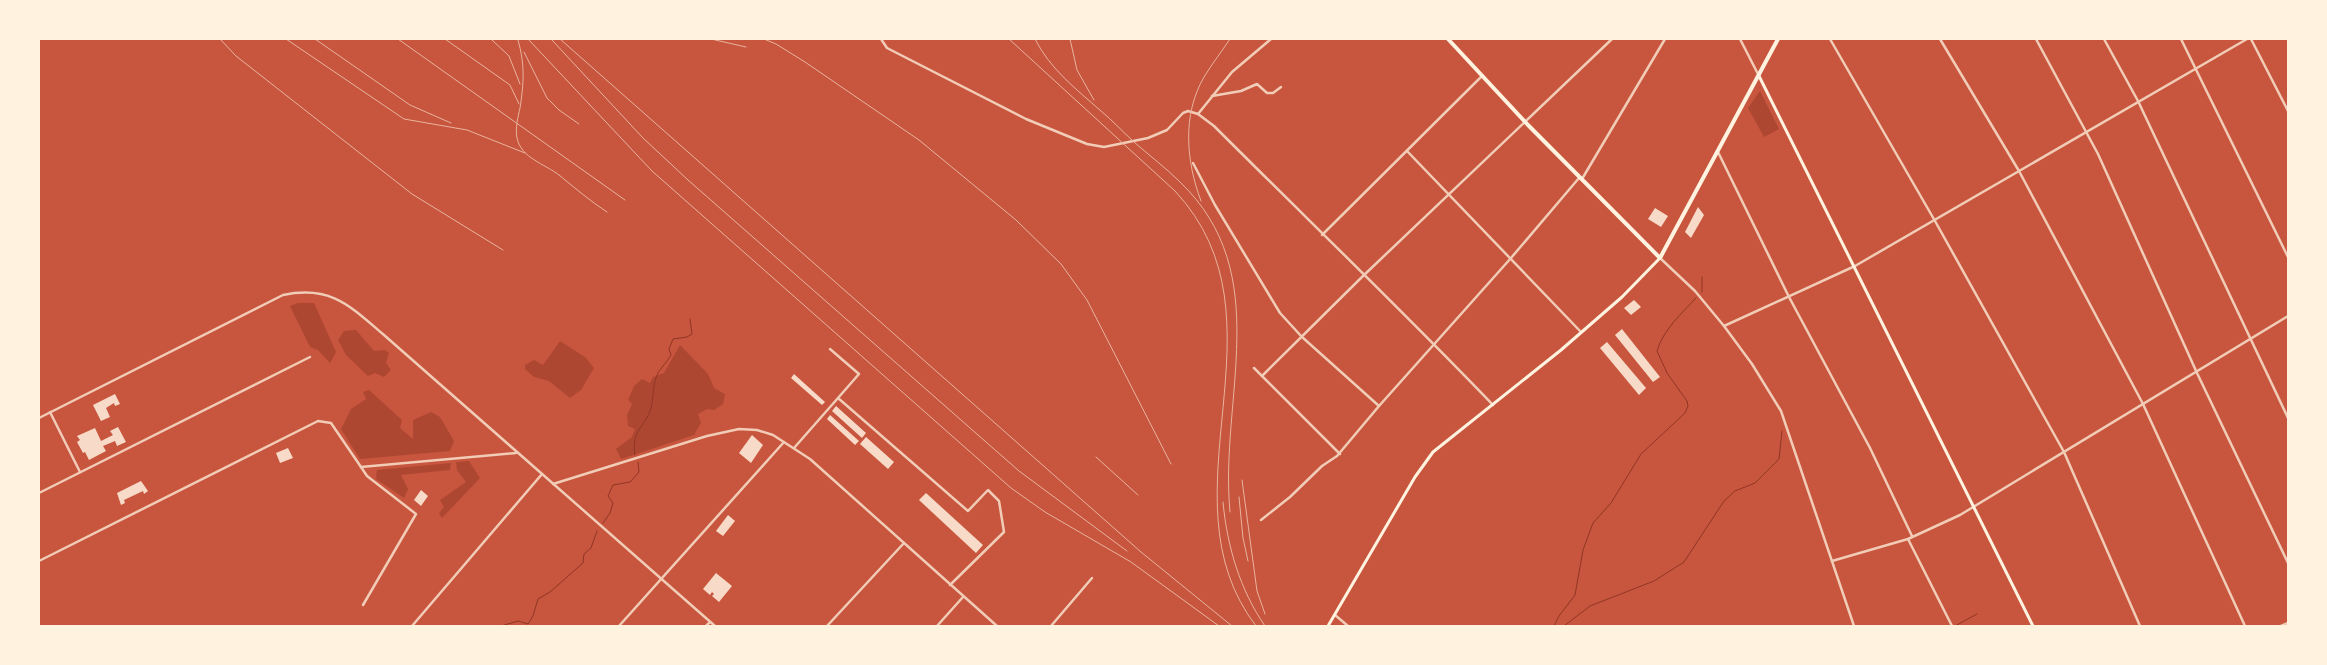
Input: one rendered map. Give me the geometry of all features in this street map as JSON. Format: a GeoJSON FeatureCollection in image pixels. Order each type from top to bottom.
{"type":"FeatureCollection","features":[{"type":"Feature","properties":{"kind":"main road"},"geometry":{"type":"LineString","coordinates":[[1448,39],[1524,122],[1660,258]]}},
{"type":"Feature","properties":{"kind":"main road"},"geometry":{"type":"LineString","coordinates":[[1328,626],[1427,460],[1440,446],[1493,405],[1622,297],[1660,258],[1778,39]]}},
{"type":"Feature","properties":{"kind":"main road"},"geometry":{"type":"LineString","coordinates":[[1759,76],[2033,626]]}},
{"type":"Feature","properties":{"kind":"street"},"geometry":{"type":"LineString","coordinates":[[881,39],[887,48],[1026,119],[1087,144],[1104,147],[1148,138],[1167,130],[1183,114],[1192,111],[1198,114],[1214,126],[1493,405]]}},
{"type":"Feature","properties":{"kind":"street"},"geometry":{"type":"LineString","coordinates":[[1198,114],[1232,72],[1271,39]]}},
{"type":"Feature","properties":{"kind":"street"},"geometry":{"type":"LineString","coordinates":[[1262,376],[1363,276],[1612,39]]}},
{"type":"Feature","properties":{"kind":"street"},"geometry":{"type":"LineString","coordinates":[[1260,520],[1290,497],[1322,466],[1340,454],[1379,406],[1580,179],[1665,39]]}},
{"type":"Feature","properties":{"kind":"street"},"geometry":{"type":"LineString","coordinates":[[1740,39],[1759,76]]}},
{"type":"Feature","properties":{"kind":"street"},"geometry":{"type":"LineString","coordinates":[[1830,39],[1935,221],[2064,452],[2140,626]]}},
{"type":"Feature","properties":{"kind":"street"},"geometry":{"type":"LineString","coordinates":[[1940,39],[2019,171],[2143,404],[2245,626]]}},
{"type":"Feature","properties":{"kind":"street"},"geometry":{"type":"LineString","coordinates":[[2036,39],[2085,131],[2197,373],[2288,563]]}},
{"type":"Feature","properties":{"kind":"street"},"geometry":{"type":"LineString","coordinates":[[2104,39],[2138,101],[2288,418]]}},
{"type":"Feature","properties":{"kind":"street"},"geometry":{"type":"LineString","coordinates":[[2181,39],[2288,257]]}},
{"type":"Feature","properties":{"kind":"street"},"geometry":{"type":"LineString","coordinates":[[1724,326],[1855,266],[2246,39]]}},
{"type":"Feature","properties":{"kind":"street"},"geometry":{"type":"LineString","coordinates":[[2251,39],[2288,112]]}},
{"type":"Feature","properties":{"kind":"street"},"geometry":{"type":"LineString","coordinates":[[1322,235],[1482,76]]}},
{"type":"Feature","properties":{"kind":"street"},"geometry":{"type":"LineString","coordinates":[[1211,97],[1258,84],[1268,93],[1273,93],[1282,87]]}},
{"type":"Feature","properties":{"kind":"street"},"geometry":{"type":"LineString","coordinates":[[1407,151],[1581,332]]}},
{"type":"Feature","properties":{"kind":"street"},"geometry":{"type":"LineString","coordinates":[[1718,152],[1789,297],[1870,448],[1912,536]]}},
{"type":"Feature","properties":{"kind":"street"},"geometry":{"type":"LineString","coordinates":[[1193,163],[1215,205],[1280,313],[1302,337],[1379,406]]}},
{"type":"Feature","properties":{"kind":"street"},"geometry":{"type":"LineString","coordinates":[[1660,258],[1695,291],[1724,326],[1752,364],[1781,411],[1854,626]]}},
{"type":"Feature","properties":{"kind":"street"},"geometry":{"type":"LineString","coordinates":[[39,418],[283,295],[303,291],[323,294],[351,308],[391,341],[516,453],[715,626]]}},
{"type":"Feature","properties":{"kind":"street"},"geometry":{"type":"LineString","coordinates":[[1832,561],[1908,539],[1974,507],[2288,316]]}},
{"type":"Feature","properties":{"kind":"street"},"geometry":{"type":"LineString","coordinates":[[794,448],[859,374],[830,349]]}},
{"type":"Feature","properties":{"kind":"street"},"geometry":{"type":"LineString","coordinates":[[39,493],[310,356]]}},
{"type":"Feature","properties":{"kind":"street"},"geometry":{"type":"LineString","coordinates":[[1254,368],[1340,454]]}},
{"type":"Feature","properties":{"kind":"street"},"geometry":{"type":"LineString","coordinates":[[838,398],[968,511],[988,490],[999,501],[1004,532],[950,586]]}},
{"type":"Feature","properties":{"kind":"street"},"geometry":{"type":"LineString","coordinates":[[50,412],[80,472]]}},
{"type":"Feature","properties":{"kind":"street"},"geometry":{"type":"LineString","coordinates":[[39,561],[318,421],[331,422],[367,476],[416,514],[363,605]]}},
{"type":"Feature","properties":{"kind":"street"},"geometry":{"type":"LineString","coordinates":[[552,484],[707,436],[739,429],[757,430],[773,435],[810,459],[997,626]]}},
{"type":"Feature","properties":{"kind":"street"},"geometry":{"type":"LineString","coordinates":[[619,626],[784,442]]}},
{"type":"Feature","properties":{"kind":"street"},"geometry":{"type":"LineString","coordinates":[[361,467],[516,453]]}},
{"type":"Feature","properties":{"kind":"street"},"geometry":{"type":"LineString","coordinates":[[412,626],[542,474]]}},
{"type":"Feature","properties":{"kind":"street"},"geometry":{"type":"LineString","coordinates":[[1908,539],[1952,626]]}},
{"type":"Feature","properties":{"kind":"street"},"geometry":{"type":"LineString","coordinates":[[827,626],[904,543]]}},
{"type":"Feature","properties":{"kind":"street"},"geometry":{"type":"LineString","coordinates":[[1051,626],[1092,578]]}},
{"type":"Feature","properties":{"kind":"street"},"geometry":{"type":"LineString","coordinates":[[937,626],[963,597]]}},
{"type":"Feature","properties":{"kind":"street"},"geometry":{"type":"LineString","coordinates":[[1335,615],[1348,626]]}},
{"type":"Feature","properties":{"kind":"street"},"geometry":{"type":"LineString","coordinates":[[706,626],[710,622]]}},
{"type":"Feature","properties":{"kind":"street"},"geometry":{"type":"LineString","coordinates":[[2281,626],[2288,622]]}},
{"type":"Feature","properties":{"kind":"shaded area"},"geometry":{"type":"Polygon","coordinates":[[[1760,91],[1779,129],[1764,137],[1748,108],[1760,91]]]}},
{"type":"Feature","properties":{"kind":"shaded area"},"geometry":{"type":"Polygon","coordinates":[[[298,303],[314,303],[336,352],[330,363],[318,350],[310,347],[290,306],[298,303]]]}},
{"type":"Feature","properties":{"kind":"shaded area"},"geometry":{"type":"Polygon","coordinates":[[[356,330],[374,351],[385,350],[389,353],[386,363],[391,370],[384,377],[375,373],[368,376],[346,355],[338,340],[344,331],[356,330]]]}},
{"type":"Feature","properties":{"kind":"shaded area"},"geometry":{"type":"Polygon","coordinates":[[[560,341],[585,357],[594,368],[581,390],[570,398],[549,381],[534,377],[525,369],[525,365],[534,360],[543,365],[560,341]]]}},
{"type":"Feature","properties":{"kind":"shaded area"},"geometry":{"type":"Polygon","coordinates":[[[680,345],[708,374],[714,388],[725,394],[723,404],[714,410],[707,409],[698,414],[701,423],[694,435],[621,459],[616,449],[632,437],[635,429],[628,426],[627,415],[632,404],[628,400],[634,386],[642,379],[650,383],[653,377],[664,373],[680,345]]]}},
{"type":"Feature","properties":{"kind":"shaded area"},"geometry":{"type":"Polygon","coordinates":[[[369,390],[402,420],[400,428],[413,439],[413,420],[431,412],[440,417],[454,441],[450,451],[360,459],[341,429],[351,409],[366,399],[363,392],[369,390]]]}},
{"type":"Feature","properties":{"kind":"shaded area"},"geometry":{"type":"Polygon","coordinates":[[[469,461],[480,478],[442,518],[439,513],[444,507],[440,500],[466,482],[457,470],[456,462],[469,461]]]}},
{"type":"Feature","properties":{"kind":"shaded area"},"geometry":{"type":"Polygon","coordinates":[[[451,463],[450,470],[401,475],[408,489],[404,498],[376,479],[377,470],[451,463]]]}},
{"type":"Feature","properties":{"kind":"building"},"geometry":{"type":"Polygon","coordinates":[[[1698,207],[1704,215],[1691,238],[1685,232],[1698,207]]]}},
{"type":"Feature","properties":{"kind":"building"},"geometry":{"type":"Polygon","coordinates":[[[1655,208],[1668,216],[1661,227],[1648,219],[1655,208]]]}},
{"type":"Feature","properties":{"kind":"building"},"geometry":{"type":"Polygon","coordinates":[[[1634,300],[1641,307],[1631,315],[1624,308],[1634,300]]]}},
{"type":"Feature","properties":{"kind":"building"},"geometry":{"type":"Polygon","coordinates":[[[1622,329],[1660,377],[1653,382],[1615,335],[1622,329]]]}},
{"type":"Feature","properties":{"kind":"building"},"geometry":{"type":"Polygon","coordinates":[[[1607,342],[1646,388],[1639,395],[1600,348],[1607,342]]]}},
{"type":"Feature","properties":{"kind":"building"},"geometry":{"type":"Polygon","coordinates":[[[794,374],[825,402],[822,405],[791,378],[794,374]]]}},
{"type":"Feature","properties":{"kind":"building"},"geometry":{"type":"Polygon","coordinates":[[[115,394],[120,404],[115,406],[114,403],[106,408],[110,417],[101,421],[93,405],[115,394]]]}},
{"type":"Feature","properties":{"kind":"building"},"geometry":{"type":"Polygon","coordinates":[[[836,406],[866,433],[862,438],[832,411],[836,406]]]}},
{"type":"Feature","properties":{"kind":"building"},"geometry":{"type":"Polygon","coordinates":[[[830,415],[859,441],[855,445],[827,419],[830,415]]]}},
{"type":"Feature","properties":{"kind":"building"},"geometry":{"type":"Polygon","coordinates":[[[118,427],[126,442],[117,446],[115,441],[103,446],[106,451],[89,460],[77,442],[80,440],[77,436],[95,428],[101,441],[113,435],[110,431],[118,427]]]}},
{"type":"Feature","properties":{"kind":"building"},"geometry":{"type":"Polygon","coordinates":[[[752,435],[763,445],[751,463],[739,453],[752,435]]]}},
{"type":"Feature","properties":{"kind":"building"},"geometry":{"type":"Polygon","coordinates":[[[866,437],[894,462],[888,469],[860,444],[866,437]]]}},
{"type":"Feature","properties":{"kind":"building"},"geometry":{"type":"Polygon","coordinates":[[[288,448],[293,458],[280,463],[276,453],[288,448]]]}},
{"type":"Feature","properties":{"kind":"building"},"geometry":{"type":"Polygon","coordinates":[[[141,481],[148,491],[144,494],[143,491],[124,500],[125,503],[121,505],[117,493],[141,481]]]}},
{"type":"Feature","properties":{"kind":"building"},"geometry":{"type":"Polygon","coordinates":[[[421,490],[428,496],[421,506],[414,500],[421,490]]]}},
{"type":"Feature","properties":{"kind":"building"},"geometry":{"type":"Polygon","coordinates":[[[926,493],[983,545],[976,553],[919,500],[926,493]]]}},
{"type":"Feature","properties":{"kind":"building"},"geometry":{"type":"Polygon","coordinates":[[[728,515],[735,521],[723,536],[716,531],[728,515]]]}},
{"type":"Feature","properties":{"kind":"building"},"geometry":{"type":"Polygon","coordinates":[[[716,573],[732,586],[719,602],[712,596],[714,594],[712,592],[710,595],[703,589],[716,573]]]}},
{"type":"Feature","properties":{"kind":"waterway"},"geometry":{"type":"LineString","coordinates":[[1702,277],[1702,292]]}},
{"type":"Feature","properties":{"kind":"waterway"},"geometry":{"type":"LineString","coordinates":[[1554,626],[1575,595],[1583,550],[1593,523],[1611,503],[1641,454],[1685,413],[1688,406],[1687,401],[1667,373],[1657,351],[1668,329],[1696,298]]}},
{"type":"Feature","properties":{"kind":"waterway"},"geometry":{"type":"LineString","coordinates":[[635,455],[635,440],[651,408],[656,377],[671,355],[669,349],[673,339],[687,337],[692,334],[690,319]]}},
{"type":"Feature","properties":{"kind":"waterway"},"geometry":{"type":"LineString","coordinates":[[1564,626],[1590,606],[1654,581],[1684,562],[1724,501],[1735,491],[1755,483],[1779,459],[1782,431]]}},
{"type":"Feature","properties":{"kind":"waterway"},"geometry":{"type":"LineString","coordinates":[[603,523],[610,513],[613,503],[608,496],[613,485],[630,482],[639,472],[638,462]]}},
{"type":"Feature","properties":{"kind":"waterway"},"geometry":{"type":"LineString","coordinates":[[501,626],[518,621],[528,624],[533,616],[538,599],[550,592],[583,563],[584,554],[591,548],[597,531]]}},
{"type":"Feature","properties":{"kind":"waterway"},"geometry":{"type":"LineString","coordinates":[[1955,626],[1977,614]]}},
{"type":"Feature","properties":{"kind":"railway"},"geometry":{"type":"LineString","coordinates":[[220,39],[236,56],[412,194],[503,250]]}},
{"type":"Feature","properties":{"kind":"railway"},"geometry":{"type":"LineString","coordinates":[[286,39],[404,119],[467,130],[525,153]]}},
{"type":"Feature","properties":{"kind":"railway"},"geometry":{"type":"LineString","coordinates":[[315,39],[410,105],[451,123]]}},
{"type":"Feature","properties":{"kind":"railway"},"geometry":{"type":"LineString","coordinates":[[398,39],[625,200]]}},
{"type":"Feature","properties":{"kind":"railway"},"geometry":{"type":"LineString","coordinates":[[445,39],[510,85],[519,104]]}},
{"type":"Feature","properties":{"kind":"railway"},"geometry":{"type":"LineString","coordinates":[[491,39],[509,56],[520,84]]}},
{"type":"Feature","properties":{"kind":"railway"},"geometry":{"type":"LineString","coordinates":[[528,39],[652,171],[1011,488],[1045,512],[1131,562],[1219,626]]}},
{"type":"Feature","properties":{"kind":"railway"},"geometry":{"type":"LineString","coordinates":[[551,39],[643,138],[688,180],[1019,471],[1127,551]]}},
{"type":"Feature","properties":{"kind":"railway"},"geometry":{"type":"LineString","coordinates":[[560,39],[1141,552],[1232,626]]}},
{"type":"Feature","properties":{"kind":"railway"},"geometry":{"type":"LineString","coordinates":[[711,39],[746,47]]}},
{"type":"Feature","properties":{"kind":"railway"},"geometry":{"type":"LineString","coordinates":[[764,39],[776,44],[805,62],[919,140],[1016,220],[1061,264],[1087,300],[1171,464]]}},
{"type":"Feature","properties":{"kind":"railway"},"geometry":{"type":"LineString","coordinates":[[1009,39],[1175,191],[1209,241],[1224,295],[1227,351],[1218,465],[1218,521],[1229,575],[1256,626]]}},
{"type":"Feature","properties":{"kind":"railway"},"geometry":{"type":"LineString","coordinates":[[1035,39],[1048,60],[1064,78],[1180,182],[1209,218],[1227,256],[1235,297],[1237,339],[1229,469],[1230,512]]}},
{"type":"Feature","properties":{"kind":"railway"},"geometry":{"type":"LineString","coordinates":[[1070,39],[1077,70],[1094,100]]}},
{"type":"Feature","properties":{"kind":"railway"},"geometry":{"type":"LineString","coordinates":[[1201,201],[1192,170],[1189,122],[1192,107],[1204,77],[1230,39]]}},
{"type":"Feature","properties":{"kind":"railway"},"geometry":{"type":"LineString","coordinates":[[518,40],[523,74],[516,134],[519,145],[528,156],[559,175],[607,212]]}},
{"type":"Feature","properties":{"kind":"railway"},"geometry":{"type":"LineString","coordinates":[[524,52],[547,98],[559,110],[579,124]]}},
{"type":"Feature","properties":{"kind":"railway"},"geometry":{"type":"LineString","coordinates":[[1096,457],[1138,495]]}},
{"type":"Feature","properties":{"kind":"railway"},"geometry":{"type":"LineString","coordinates":[[1242,480],[1257,591],[1265,614]]}},
{"type":"Feature","properties":{"kind":"railway"},"geometry":{"type":"LineString","coordinates":[[1239,497],[1243,538],[1248,561]]}},
{"type":"Feature","properties":{"kind":"railway"},"geometry":{"type":"LineString","coordinates":[[1223,502],[1231,551],[1236,567],[1248,598],[1265,626]]}}]}
